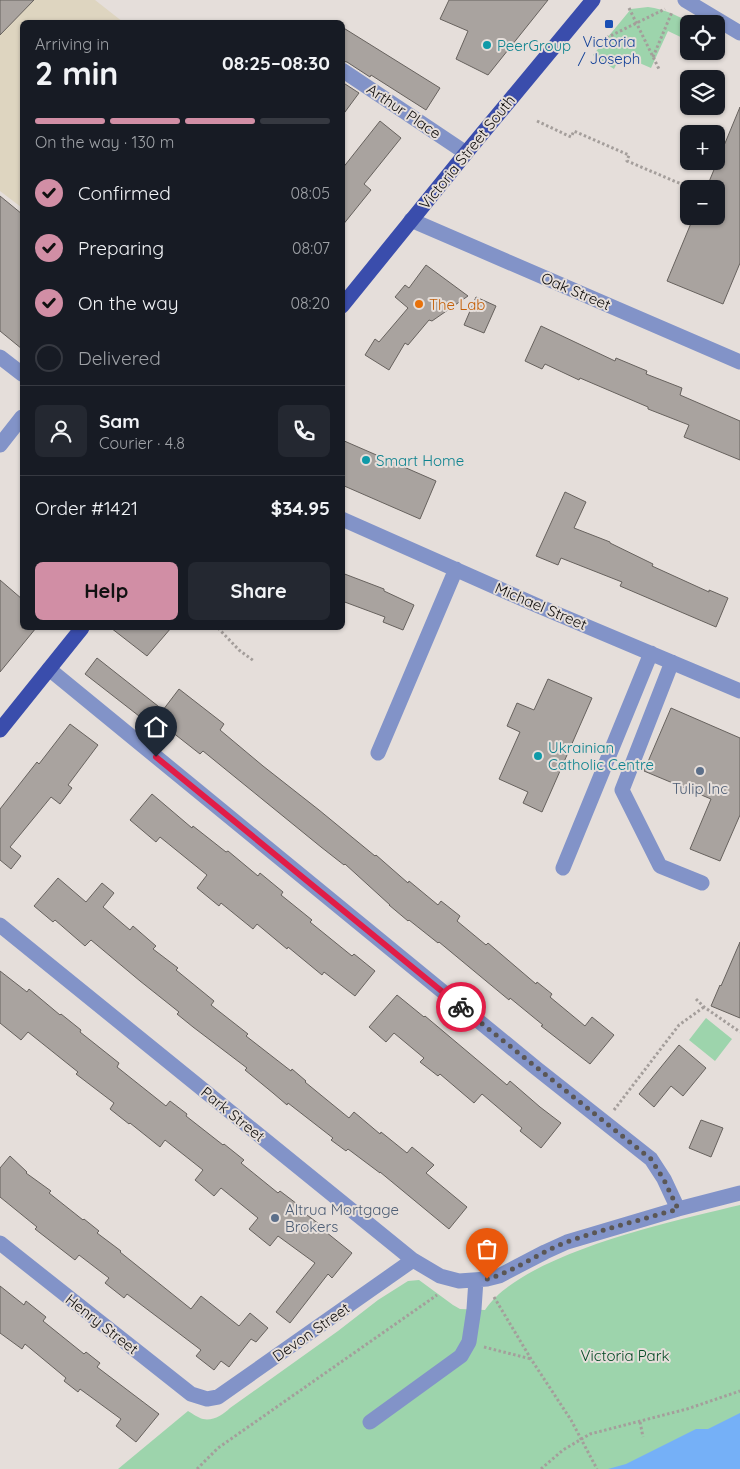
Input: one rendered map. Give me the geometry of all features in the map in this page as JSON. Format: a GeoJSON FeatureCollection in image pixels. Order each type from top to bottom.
{"type":"FeatureCollection","features":[{"type":"Feature","properties":{"kind":"main road","name":"Victoria Street South"},"geometry":{"type":"LineString","coordinates":[[345,302],[593,0]]}},
{"type":"Feature","properties":{"kind":"main road"},"geometry":{"type":"LineString","coordinates":[[0,730],[80,630]]}},
{"type":"Feature","properties":{"kind":"street"},"geometry":{"type":"LineString","coordinates":[[685,0],[740,33]]}},
{"type":"Feature","properties":{"kind":"street","name":"Arthur Place"},"geometry":{"type":"LineString","coordinates":[[345,72],[466,153]]}},
{"type":"Feature","properties":{"kind":"street","name":"Oak Street"},"geometry":{"type":"LineString","coordinates":[[411,220],[740,362]]}},
{"type":"Feature","properties":{"kind":"street"},"geometry":{"type":"LineString","coordinates":[[0,357],[20,372]]}},
{"type":"Feature","properties":{"kind":"street"},"geometry":{"type":"LineString","coordinates":[[0,445],[20,420]]}},
{"type":"Feature","properties":{"kind":"street","name":"Michael Street"},"geometry":{"type":"LineString","coordinates":[[345,520],[740,691]]}},
{"type":"Feature","properties":{"kind":"street"},"geometry":{"type":"LineString","coordinates":[[378,753],[456,569]]}},
{"type":"Feature","properties":{"kind":"street"},"geometry":{"type":"LineString","coordinates":[[563,868],[651,653]]}},
{"type":"Feature","properties":{"kind":"street"},"geometry":{"type":"LineString","coordinates":[[672,662],[622,790],[660,866],[702,883]]}},
{"type":"Feature","properties":{"kind":"street"},"geometry":{"type":"LineString","coordinates":[[48,669],[529,1062],[651,1159],[678,1209]]}},
{"type":"Feature","properties":{"kind":"street","name":"Park Street"},"geometry":{"type":"LineString","coordinates":[[0,925],[413,1260],[440,1276],[459,1281],[500,1276],[567,1242],[678,1209],[740,1193]]}},
{"type":"Feature","properties":{"kind":"street","name":"Henry Street"},"geometry":{"type":"LineString","coordinates":[[0,1243],[191,1394],[206,1399]]}},
{"type":"Feature","properties":{"kind":"street","name":"Devon Street"},"geometry":{"type":"LineString","coordinates":[[206,1399],[218,1397],[413,1260]]}},
{"type":"Feature","properties":{"kind":"street"},"geometry":{"type":"LineString","coordinates":[[370,1422],[461,1356],[469,1342],[476,1280]]}},
{"type":"Feature","properties":{"kind":"path"},"geometry":{"type":"LineString","coordinates":[[630,8],[659,69]]}},
{"type":"Feature","properties":{"kind":"path"},"geometry":{"type":"LineString","coordinates":[[602,40],[665,8]]}},
{"type":"Feature","properties":{"kind":"path"},"geometry":{"type":"LineString","coordinates":[[653,57],[672,12]]}},
{"type":"Feature","properties":{"kind":"path"},"geometry":{"type":"LineString","coordinates":[[537,121],[571,136],[574,132],[629,154],[627,161],[680,183]]}},
{"type":"Feature","properties":{"kind":"path"},"geometry":{"type":"LineString","coordinates":[[220,630],[239,650],[254,661]]}},
{"type":"Feature","properties":{"kind":"path"},"geometry":{"type":"LineString","coordinates":[[696,999],[704,1007],[740,1032]]}},
{"type":"Feature","properties":{"kind":"path"},"geometry":{"type":"LineString","coordinates":[[605,1122],[679,1025],[704,1007]]}},
{"type":"Feature","properties":{"kind":"path"},"geometry":{"type":"LineString","coordinates":[[197,1469],[218,1448],[436,1295]]}},
{"type":"Feature","properties":{"kind":"path"},"geometry":{"type":"LineString","coordinates":[[494,1297],[531,1359],[571,1420],[596,1468]]}},
{"type":"Feature","properties":{"kind":"path"},"geometry":{"type":"LineString","coordinates":[[469,1342],[531,1359]]}},
{"type":"Feature","properties":{"kind":"path"},"geometry":{"type":"LineString","coordinates":[[540,1469],[563,1450],[590,1434],[687,1410],[740,1391]]}},
{"type":"Feature","properties":{"kind":"path"},"geometry":{"type":"LineString","coordinates":[[640,1422],[643,1437]]}},
{"type":"Feature","properties":{"kind":"shaded area"},"geometry":{"type":"Polygon","coordinates":[[[0,0],[95,0],[120,20],[20,20],[20,206],[0,191],[0,0]]]}},
{"type":"Feature","properties":{"kind":"green space"},"geometry":{"type":"Polygon","coordinates":[[[654,8],[680,18],[680,37],[668,31],[651,68],[621,55],[614,69],[593,55],[631,9],[654,8]]]}},
{"type":"Feature","properties":{"kind":"green space"},"geometry":{"type":"Polygon","coordinates":[[[706,1018],[732,1039],[715,1061],[689,1040],[706,1018]]]}},
{"type":"Feature","properties":{"kind":"green space","name":"Victoria Park"},"geometry":{"type":"Polygon","coordinates":[[[740,1205],[740,1469],[118,1469],[188,1411],[203,1419],[210,1419],[221,1415],[378,1300],[408,1281],[419,1280],[460,1309],[485,1310],[504,1290],[532,1272],[565,1256],[640,1230],[740,1205]]]}},
{"type":"Feature","properties":{"kind":"water"},"geometry":{"type":"Polygon","coordinates":[[[740,1413],[740,1469],[608,1469],[626,1464],[696,1429],[708,1429],[740,1413]]]}},
{"type":"Feature","properties":{"kind":"building"},"geometry":{"type":"Polygon","coordinates":[[[0,0],[34,0],[0,35],[0,0]]]}},
{"type":"Feature","properties":{"kind":"building","name":"PeerGroup"},"geometry":{"type":"Polygon","coordinates":[[[449,0],[548,0],[488,75],[456,59],[468,31],[440,19],[449,0]]]}},
{"type":"Feature","properties":{"kind":"building"},"geometry":{"type":"Polygon","coordinates":[[[345,29],[440,88],[426,110],[345,62],[345,29]]]}},
{"type":"Feature","properties":{"kind":"building"},"geometry":{"type":"Polygon","coordinates":[[[345,84],[359,93],[345,112],[345,84]]]}},
{"type":"Feature","properties":{"kind":"building"},"geometry":{"type":"Polygon","coordinates":[[[740,107],[740,263],[723,304],[667,281],[690,225],[725,225],[725,180],[710,180],[714,170],[725,170],[725,143],[740,107]]]}},
{"type":"Feature","properties":{"kind":"building"},"geometry":{"type":"Polygon","coordinates":[[[380,121],[401,138],[364,184],[371,190],[345,222],[345,165],[380,121]]]}},
{"type":"Feature","properties":{"kind":"building"},"geometry":{"type":"Polygon","coordinates":[[[0,196],[20,212],[20,347],[0,331],[0,196]]]}},
{"type":"Feature","properties":{"kind":"building"},"geometry":{"type":"Polygon","coordinates":[[[426,265],[468,296],[432,321],[429,320],[408,345],[405,343],[389,370],[365,355],[375,339],[379,342],[408,308],[395,297],[405,285],[409,288],[426,265]]]}},
{"type":"Feature","properties":{"kind":"building"},"geometry":{"type":"Polygon","coordinates":[[[476,297],[496,306],[484,333],[464,325],[476,297]]]}},
{"type":"Feature","properties":{"kind":"building"},"geometry":{"type":"Polygon","coordinates":[[[541,326],[615,361],[616,358],[647,371],[646,374],[682,388],[680,395],[740,421],[740,460],[684,437],[689,425],[545,364],[542,369],[525,361],[541,326]]]}},
{"type":"Feature","properties":{"kind":"building","name":"Smart Home"},"geometry":{"type":"Polygon","coordinates":[[[345,441],[436,481],[420,519],[345,486],[345,441]]]}},
{"type":"Feature","properties":{"kind":"building"},"geometry":{"type":"Polygon","coordinates":[[[565,492],[586,502],[574,528],[610,542],[653,564],[652,566],[709,592],[709,590],[728,598],[716,627],[620,586],[622,582],[561,558],[558,565],[536,556],[565,492]]]}},
{"type":"Feature","properties":{"kind":"building"},"geometry":{"type":"Polygon","coordinates":[[[345,574],[384,589],[384,591],[414,605],[403,630],[383,622],[385,617],[345,602],[345,574]]]}},
{"type":"Feature","properties":{"kind":"building"},"geometry":{"type":"Polygon","coordinates":[[[0,580],[20,597],[20,630],[34,630],[0,672],[0,580]]]}},
{"type":"Feature","properties":{"kind":"building"},"geometry":{"type":"Polygon","coordinates":[[[114,630],[169,630],[147,656],[114,630]]]}},
{"type":"Feature","properties":{"kind":"building"},"geometry":{"type":"Polygon","coordinates":[[[97,658],[163,710],[179,689],[224,724],[220,730],[263,766],[376,855],[408,883],[409,881],[438,905],[441,901],[460,916],[457,921],[486,945],[488,943],[536,984],[537,982],[552,994],[550,997],[585,1026],[592,1017],[614,1035],[590,1064],[439,942],[408,921],[345,864],[321,847],[203,751],[200,754],[172,732],[169,735],[141,713],[139,716],[85,674],[97,658]]]}},
{"type":"Feature","properties":{"kind":"building","name":"Ukrainian Catholic Centre"},"geometry":{"type":"Polygon","coordinates":[[[548,679],[592,698],[542,812],[523,803],[528,792],[499,779],[520,732],[507,726],[517,703],[534,710],[548,679]]]}},
{"type":"Feature","properties":{"kind":"building"},"geometry":{"type":"Polygon","coordinates":[[[671,708],[740,738],[740,815],[720,861],[690,849],[711,799],[644,771],[671,708]]]}},
{"type":"Feature","properties":{"kind":"building"},"geometry":{"type":"Polygon","coordinates":[[[70,724],[98,745],[68,785],[72,788],[60,804],[51,797],[10,847],[21,856],[11,869],[0,860],[0,809],[70,724]]]}},
{"type":"Feature","properties":{"kind":"building"},"geometry":{"type":"Polygon","coordinates":[[[152,794],[192,828],[193,826],[226,852],[228,851],[258,876],[260,873],[283,892],[281,895],[312,920],[310,922],[352,956],[354,954],[375,971],[355,996],[324,972],[322,975],[257,924],[253,929],[221,903],[219,906],[197,888],[207,875],[160,837],[156,842],[130,820],[152,794]]]}},
{"type":"Feature","properties":{"kind":"building"},"geometry":{"type":"Polygon","coordinates":[[[58,878],[86,902],[102,883],[114,893],[103,907],[130,930],[133,926],[156,946],[153,949],[178,968],[176,970],[214,1001],[211,1005],[248,1034],[246,1036],[291,1071],[292,1069],[349,1118],[354,1112],[407,1153],[412,1147],[434,1165],[426,1173],[467,1207],[449,1229],[380,1172],[348,1149],[346,1151],[331,1140],[333,1138],[288,1103],[287,1105],[245,1070],[247,1068],[177,1014],[179,1012],[91,940],[85,946],[55,920],[53,922],[34,906],[58,878]]]}},
{"type":"Feature","properties":{"kind":"building"},"geometry":{"type":"Polygon","coordinates":[[[740,942],[740,1018],[711,1006],[740,942]]]}},
{"type":"Feature","properties":{"kind":"building"},"geometry":{"type":"Polygon","coordinates":[[[0,971],[27,992],[29,989],[81,1030],[80,1032],[119,1063],[117,1067],[166,1106],[170,1101],[187,1114],[186,1116],[244,1160],[241,1163],[278,1193],[280,1191],[301,1207],[299,1209],[327,1230],[326,1232],[352,1253],[332,1278],[328,1274],[290,1323],[276,1312],[315,1263],[278,1236],[270,1246],[249,1229],[258,1218],[221,1188],[214,1196],[195,1180],[203,1170],[165,1140],[160,1147],[129,1124],[110,1109],[114,1103],[76,1074],[78,1072],[28,1032],[21,1040],[0,1023],[0,971]]]}},
{"type":"Feature","properties":{"kind":"building"},"geometry":{"type":"Polygon","coordinates":[[[397,995],[507,1085],[510,1081],[561,1123],[541,1148],[520,1131],[522,1128],[482,1094],[474,1103],[440,1074],[438,1076],[420,1062],[424,1058],[394,1033],[386,1042],[369,1027],[397,995]]]}},
{"type":"Feature","properties":{"kind":"building"},"geometry":{"type":"Polygon","coordinates":[[[679,1045],[706,1068],[683,1096],[671,1086],[654,1107],[639,1094],[679,1045]]]}},
{"type":"Feature","properties":{"kind":"building"},"geometry":{"type":"Polygon","coordinates":[[[701,1120],[723,1128],[711,1157],[689,1148],[701,1120]]]}},
{"type":"Feature","properties":{"kind":"building"},"geometry":{"type":"Polygon","coordinates":[[[10,1156],[26,1173],[51,1191],[49,1193],[99,1231],[97,1233],[191,1309],[201,1296],[239,1326],[250,1313],[268,1328],[256,1342],[251,1339],[229,1367],[221,1361],[214,1370],[196,1356],[201,1350],[127,1294],[124,1298],[105,1283],[109,1278],[79,1255],[75,1260],[35,1229],[37,1227],[0,1197],[0,1168],[10,1156]]]}},
{"type":"Feature","properties":{"kind":"building"},"geometry":{"type":"Polygon","coordinates":[[[0,1286],[24,1305],[26,1301],[46,1317],[43,1321],[84,1354],[86,1352],[100,1363],[97,1367],[159,1414],[136,1442],[116,1426],[121,1419],[80,1389],[78,1392],[64,1381],[66,1378],[25,1344],[22,1349],[0,1333],[0,1286]]]}},
{"type":"Feature","properties":{"kind":"way so far"},"geometry":{"type":"LineString","coordinates":[[461,1007],[651,1159],[678,1209],[567,1242],[500,1276],[487,1279]]}},
{"type":"Feature","properties":{"kind":"place","name":"Victoria / Joseph"},"geometry":{"type":"Point","coordinates":[609,24]}},
{"type":"Feature","properties":{"kind":"place","name":"PeerGroup"},"geometry":{"type":"Point","coordinates":[487,45]}},
{"type":"Feature","properties":{"kind":"place","name":"The Lab"},"geometry":{"type":"Point","coordinates":[419,304]}},
{"type":"Feature","properties":{"kind":"place","name":"Smart Home"},"geometry":{"type":"Point","coordinates":[366,460]}},
{"type":"Feature","properties":{"kind":"place","name":"Ukrainian Catholic Centre"},"geometry":{"type":"Point","coordinates":[538,756]}},
{"type":"Feature","properties":{"kind":"place","name":"Tulip Inc"},"geometry":{"type":"Point","coordinates":[700,771]}},
{"type":"Feature","properties":{"kind":"place","name":"Altrua Mortgage Brokers"},"geometry":{"type":"Point","coordinates":[275,1218]}},
{"type":"Feature","properties":{"kind":"route"},"geometry":{"type":"LineString","coordinates":[[156,757],[461,1007]]}}]}
